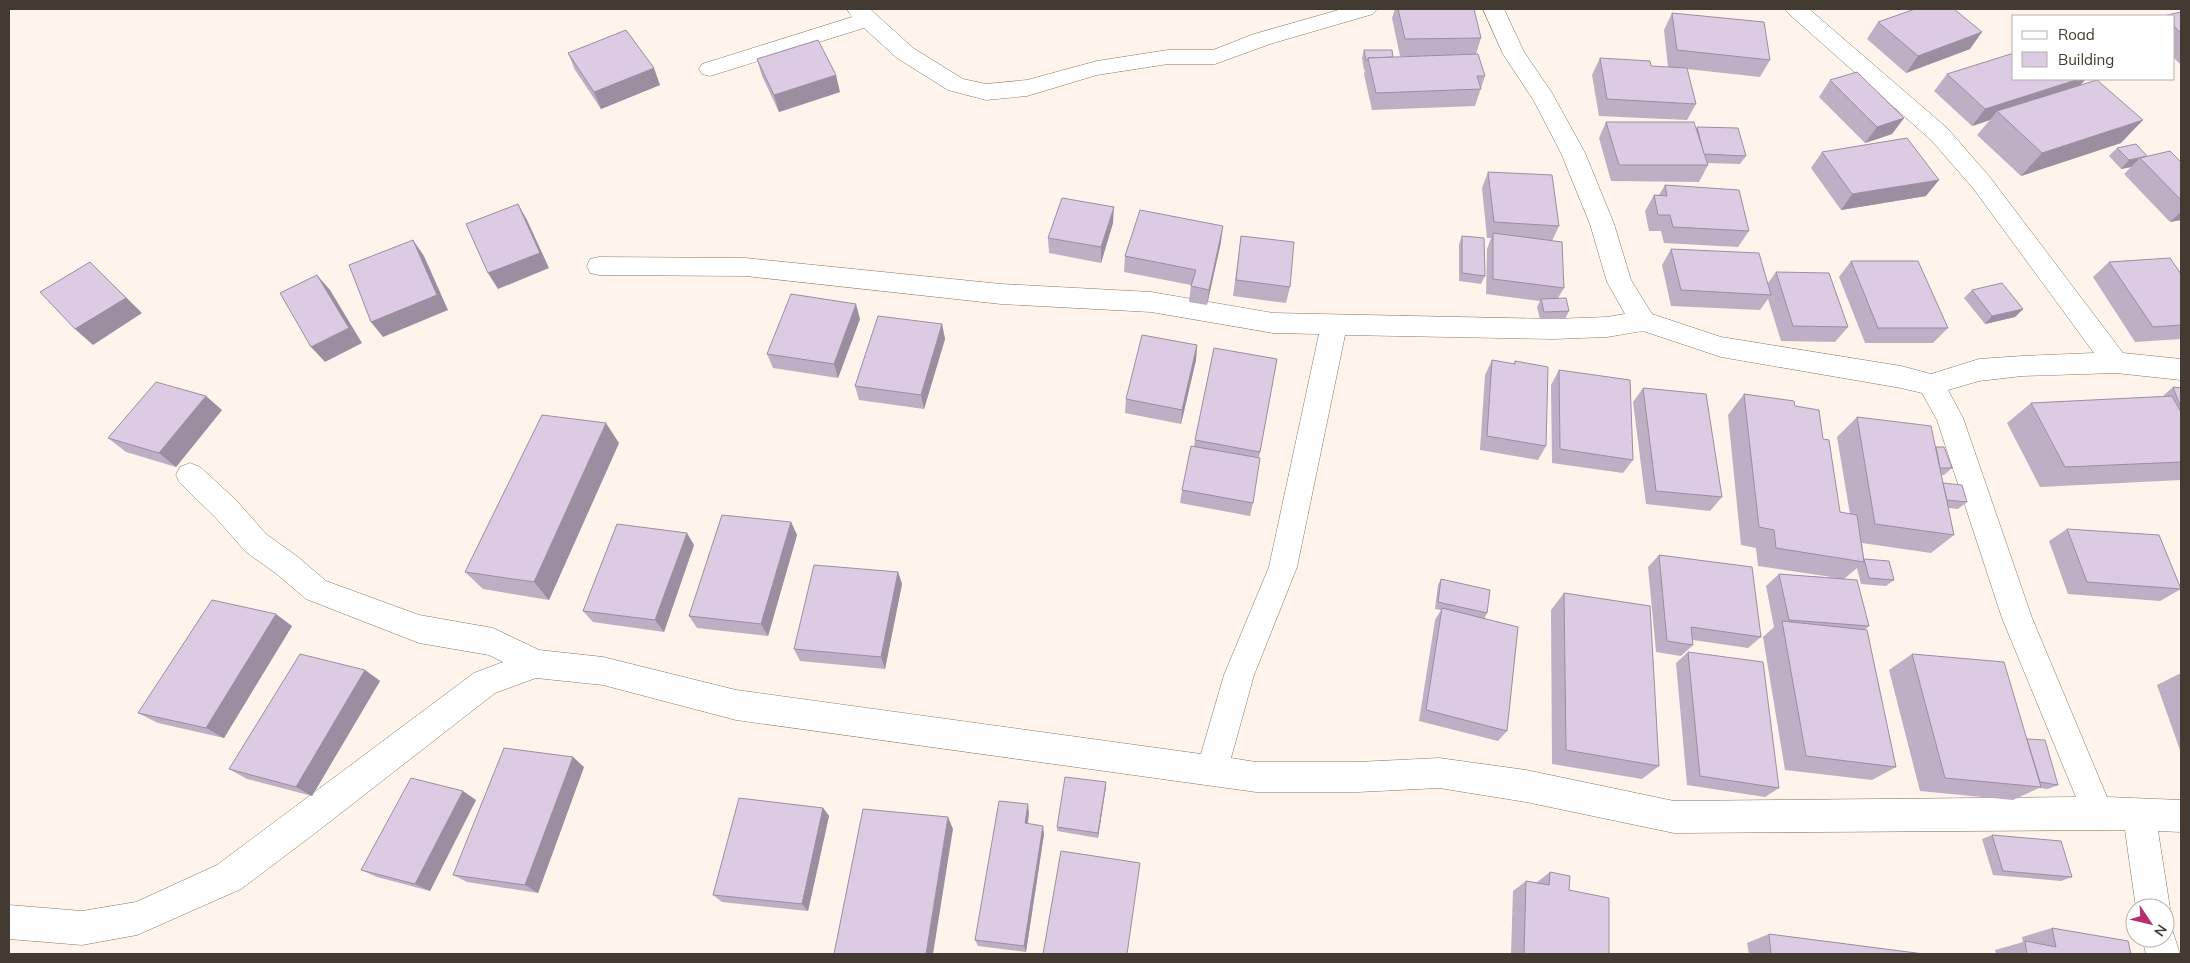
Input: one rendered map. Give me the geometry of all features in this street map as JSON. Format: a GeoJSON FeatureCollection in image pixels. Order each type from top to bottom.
{"type":"FeatureCollection","features":[{"type":"Feature","properties":{"kind":"street"},"geometry":{"type":"LineString","coordinates":[[710,69],[863,14],[905,53],[956,85],[986,92],[1026,88],[1097,68],[1168,57],[1215,57],[1262,39],[1366,9]]}},
{"type":"Feature","properties":{"kind":"street"},"geometry":{"type":"LineString","coordinates":[[1494,9],[1514,54],[1544,98],[1573,153],[1602,224],[1619,282],[1643,321]]}},
{"type":"Feature","properties":{"kind":"street"},"geometry":{"type":"LineString","coordinates":[[1796,9],[1868,70],[1938,134],[1981,182],[2116,363]]}},
{"type":"Feature","properties":{"kind":"street"},"geometry":{"type":"LineString","coordinates":[[599,266],[745,267],[1001,294],[1151,302],[1273,323],[1554,329],[1607,327],[1643,321],[1721,347],[1901,377],[1931,386],[1979,370],[2022,366],[2116,363],[2181,369]]}},
{"type":"Feature","properties":{"kind":"street"},"geometry":{"type":"LineString","coordinates":[[1212,772],[1239,675],[1283,567],[1334,325]]}},
{"type":"Feature","properties":{"kind":"street"},"geometry":{"type":"LineString","coordinates":[[1931,386],[1950,418],[2017,618],[2098,813]]}},
{"type":"Feature","properties":{"kind":"street"},"geometry":{"type":"LineString","coordinates":[[190,475],[225,508],[256,544],[288,566],[316,590],[419,629],[493,642],[536,664],[603,671],[736,705],[1256,778],[1358,777],[1439,773],[1526,786],[1674,817],[2098,813],[2181,816]]}},
{"type":"Feature","properties":{"kind":"street"},"geometry":{"type":"LineString","coordinates":[[9,922],[82,928],[137,918],[228,877],[303,823],[485,683],[536,664]]}},
{"type":"Feature","properties":{"kind":"street"},"geometry":{"type":"LineString","coordinates":[[2139,813],[2152,898]]}},
{"type":"Feature","properties":{"kind":"building"},"geometry":{"type":"Polygon","coordinates":[[[1398,9],[1474,9],[1481,38],[1405,39],[1398,9]]]}},
{"type":"Feature","properties":{"kind":"building"},"geometry":{"type":"Polygon","coordinates":[[[1915,9],[1954,9],[1982,32],[1918,56],[1878,22],[1915,9]]]}},
{"type":"Feature","properties":{"kind":"building"},"geometry":{"type":"Polygon","coordinates":[[[2181,12],[2181,33],[2175,27],[2175,15],[2168,15],[2181,12]]]}},
{"type":"Feature","properties":{"kind":"building"},"geometry":{"type":"Polygon","coordinates":[[[1672,13],[1764,22],[1770,60],[1677,50],[1672,13]]]}},
{"type":"Feature","properties":{"kind":"building"},"geometry":{"type":"Polygon","coordinates":[[[626,30],[654,68],[594,92],[568,53],[626,30]]]}},
{"type":"Feature","properties":{"kind":"building"},"geometry":{"type":"Polygon","coordinates":[[[818,40],[836,75],[774,95],[757,59],[818,40]]]}},
{"type":"Feature","properties":{"kind":"building"},"geometry":{"type":"Polygon","coordinates":[[[1364,50],[1392,50],[1393,57],[1368,58],[1366,61],[1364,50]]]}},
{"type":"Feature","properties":{"kind":"building"},"geometry":{"type":"Polygon","coordinates":[[[1478,54],[1485,76],[1477,76],[1481,89],[1376,93],[1368,58],[1478,54]]]}},
{"type":"Feature","properties":{"kind":"building"},"geometry":{"type":"Polygon","coordinates":[[[2012,54],[2012,80],[2076,80],[1985,109],[1947,74],[2012,54]]]}},
{"type":"Feature","properties":{"kind":"building"},"geometry":{"type":"Polygon","coordinates":[[[1600,58],[1650,61],[1651,66],[1687,68],[1696,104],[1607,99],[1600,58]]]}},
{"type":"Feature","properties":{"kind":"building"},"geometry":{"type":"Polygon","coordinates":[[[1857,72],[1904,118],[1877,127],[1830,80],[1857,72]]]}},
{"type":"Feature","properties":{"kind":"building"},"geometry":{"type":"Polygon","coordinates":[[[2097,80],[2143,120],[2042,153],[1997,111],[2097,80]]]}},
{"type":"Feature","properties":{"kind":"building"},"geometry":{"type":"Polygon","coordinates":[[[1606,122],[1694,122],[1708,165],[1619,165],[1606,122]]]}},
{"type":"Feature","properties":{"kind":"building"},"geometry":{"type":"Polygon","coordinates":[[[1697,127],[1738,128],[1746,156],[1704,154],[1697,127]]]}},
{"type":"Feature","properties":{"kind":"building"},"geometry":{"type":"Polygon","coordinates":[[[1907,138],[1939,180],[1852,194],[1822,152],[1907,138]]]}},
{"type":"Feature","properties":{"kind":"building"},"geometry":{"type":"Polygon","coordinates":[[[2136,144],[2147,156],[2129,160],[2117,148],[2136,144]]]}},
{"type":"Feature","properties":{"kind":"building"},"geometry":{"type":"Polygon","coordinates":[[[2170,151],[2181,162],[2181,200],[2140,158],[2170,151]]]}},
{"type":"Feature","properties":{"kind":"building"},"geometry":{"type":"Polygon","coordinates":[[[1488,172],[1552,175],[1559,226],[1494,222],[1488,172]]]}},
{"type":"Feature","properties":{"kind":"building"},"geometry":{"type":"Polygon","coordinates":[[[1665,185],[1739,190],[1749,231],[1673,227],[1670,215],[1658,215],[1654,195],[1667,196],[1665,185]]]}},
{"type":"Feature","properties":{"kind":"building"},"geometry":{"type":"Polygon","coordinates":[[[1062,198],[1114,207],[1101,247],[1048,238],[1062,198]]]}},
{"type":"Feature","properties":{"kind":"building"},"geometry":{"type":"Polygon","coordinates":[[[518,204],[540,253],[488,273],[466,224],[518,204]]]}},
{"type":"Feature","properties":{"kind":"building"},"geometry":{"type":"Polygon","coordinates":[[[1140,210],[1223,226],[1209,290],[1191,286],[1196,270],[1125,256],[1140,210]]]}},
{"type":"Feature","properties":{"kind":"building"},"geometry":{"type":"Polygon","coordinates":[[[1493,233],[1562,242],[1564,288],[1493,279],[1493,233]]]}},
{"type":"Feature","properties":{"kind":"building"},"geometry":{"type":"Polygon","coordinates":[[[1241,236],[1294,242],[1290,287],[1236,280],[1241,236]]]}},
{"type":"Feature","properties":{"kind":"building"},"geometry":{"type":"Polygon","coordinates":[[[1462,236],[1484,238],[1485,276],[1462,273],[1462,236]]]}},
{"type":"Feature","properties":{"kind":"building"},"geometry":{"type":"Polygon","coordinates":[[[413,240],[437,295],[371,322],[349,265],[413,240]]]}},
{"type":"Feature","properties":{"kind":"building"},"geometry":{"type":"Polygon","coordinates":[[[1671,249],[1759,253],[1771,295],[1681,290],[1671,249]]]}},
{"type":"Feature","properties":{"kind":"building"},"geometry":{"type":"Polygon","coordinates":[[[2170,258],[2181,274],[2181,325],[2153,327],[2109,262],[2170,258]]]}},
{"type":"Feature","properties":{"kind":"building"},"geometry":{"type":"Polygon","coordinates":[[[1851,261],[1918,261],[1948,328],[1878,328],[1851,261]]]}},
{"type":"Feature","properties":{"kind":"building"},"geometry":{"type":"Polygon","coordinates":[[[90,262],[126,298],[75,329],[40,292],[90,262]]]}},
{"type":"Feature","properties":{"kind":"building"},"geometry":{"type":"Polygon","coordinates":[[[1776,272],[1829,273],[1848,327],[1793,326],[1776,272]]]}},
{"type":"Feature","properties":{"kind":"building"},"geometry":{"type":"Polygon","coordinates":[[[317,275],[349,328],[311,347],[280,293],[317,275]]]}},
{"type":"Feature","properties":{"kind":"building"},"geometry":{"type":"Polygon","coordinates":[[[2002,283],[2023,309],[1992,316],[1972,290],[2002,283]]]}},
{"type":"Feature","properties":{"kind":"building"},"geometry":{"type":"Polygon","coordinates":[[[791,294],[856,304],[834,364],[767,354],[791,294]]]}},
{"type":"Feature","properties":{"kind":"building"},"geometry":{"type":"Polygon","coordinates":[[[1566,298],[1569,311],[1544,312],[1541,299],[1566,298]]]}},
{"type":"Feature","properties":{"kind":"building"},"geometry":{"type":"Polygon","coordinates":[[[878,316],[942,324],[921,395],[855,386],[878,316]]]}},
{"type":"Feature","properties":{"kind":"building"},"geometry":{"type":"Polygon","coordinates":[[[1142,335],[1197,345],[1182,410],[1126,399],[1142,335]]]}},
{"type":"Feature","properties":{"kind":"building"},"geometry":{"type":"Polygon","coordinates":[[[1214,348],[1277,359],[1260,452],[1195,440],[1214,348]]]}},
{"type":"Feature","properties":{"kind":"building"},"geometry":{"type":"Polygon","coordinates":[[[1492,360],[1515,364],[1515,361],[1548,367],[1546,446],[1487,436],[1492,360]]]}},
{"type":"Feature","properties":{"kind":"building"},"geometry":{"type":"Polygon","coordinates":[[[1559,370],[1630,380],[1633,460],[1560,449],[1559,370]]]}},
{"type":"Feature","properties":{"kind":"building"},"geometry":{"type":"Polygon","coordinates":[[[156,382],[206,396],[159,453],[108,438],[156,382]]]}},
{"type":"Feature","properties":{"kind":"building"},"geometry":{"type":"Polygon","coordinates":[[[2173,387],[2181,388],[2181,408],[2173,387]]]}},
{"type":"Feature","properties":{"kind":"building"},"geometry":{"type":"Polygon","coordinates":[[[1643,388],[1706,394],[1722,497],[1656,491],[1643,388]]]}},
{"type":"Feature","properties":{"kind":"building"},"geometry":{"type":"Polygon","coordinates":[[[1744,394],[1794,401],[1795,406],[1819,410],[1823,439],[1829,440],[1840,512],[1857,515],[1864,562],[1776,548],[1774,530],[1759,527],[1744,394]]]}},
{"type":"Feature","properties":{"kind":"building"},"geometry":{"type":"Polygon","coordinates":[[[2172,396],[2181,412],[2181,462],[2065,467],[2031,403],[2172,396]]]}},
{"type":"Feature","properties":{"kind":"building"},"geometry":{"type":"Polygon","coordinates":[[[542,415],[606,423],[534,582],[465,572],[542,415]]]}},
{"type":"Feature","properties":{"kind":"building"},"geometry":{"type":"Polygon","coordinates":[[[1857,417],[1931,426],[1954,535],[1875,524],[1857,417]]]}},
{"type":"Feature","properties":{"kind":"building"},"geometry":{"type":"Polygon","coordinates":[[[1191,446],[1260,458],[1253,503],[1182,490],[1191,446]]]}},
{"type":"Feature","properties":{"kind":"building"},"geometry":{"type":"Polygon","coordinates":[[[1936,447],[1944,447],[1952,468],[1940,468],[1936,447]]]}},
{"type":"Feature","properties":{"kind":"building"},"geometry":{"type":"Polygon","coordinates":[[[1943,483],[1962,485],[1967,502],[1947,500],[1943,483]]]}},
{"type":"Feature","properties":{"kind":"building"},"geometry":{"type":"Polygon","coordinates":[[[722,515],[791,522],[761,624],[689,616],[722,515]]]}},
{"type":"Feature","properties":{"kind":"building"},"geometry":{"type":"Polygon","coordinates":[[[617,524],[687,533],[655,620],[583,611],[617,524]]]}},
{"type":"Feature","properties":{"kind":"building"},"geometry":{"type":"Polygon","coordinates":[[[2067,529],[2159,535],[2181,589],[2087,582],[2067,529]]]}},
{"type":"Feature","properties":{"kind":"building"},"geometry":{"type":"Polygon","coordinates":[[[1659,555],[1752,567],[1761,637],[1691,627],[1693,645],[1667,641],[1659,555]]]}},
{"type":"Feature","properties":{"kind":"building"},"geometry":{"type":"Polygon","coordinates":[[[1864,559],[1889,561],[1894,580],[1869,578],[1864,559]]]}},
{"type":"Feature","properties":{"kind":"building"},"geometry":{"type":"Polygon","coordinates":[[[814,565],[898,572],[881,657],[794,649],[814,565]]]}},
{"type":"Feature","properties":{"kind":"building"},"geometry":{"type":"Polygon","coordinates":[[[1779,574],[1857,580],[1869,626],[1789,620],[1779,574]]]}},
{"type":"Feature","properties":{"kind":"building"},"geometry":{"type":"Polygon","coordinates":[[[1441,579],[1490,590],[1487,613],[1438,602],[1441,579]]]}},
{"type":"Feature","properties":{"kind":"building"},"geometry":{"type":"Polygon","coordinates":[[[1564,593],[1650,606],[1659,766],[1566,750],[1564,593]]]}},
{"type":"Feature","properties":{"kind":"building"},"geometry":{"type":"Polygon","coordinates":[[[212,600],[276,614],[206,728],[138,713],[212,600]]]}},
{"type":"Feature","properties":{"kind":"building"},"geometry":{"type":"Polygon","coordinates":[[[1442,608],[1518,627],[1507,731],[1426,710],[1442,608]]]}},
{"type":"Feature","properties":{"kind":"building"},"geometry":{"type":"Polygon","coordinates":[[[1782,621],[1867,630],[1896,767],[1806,756],[1782,621]]]}},
{"type":"Feature","properties":{"kind":"building"},"geometry":{"type":"Polygon","coordinates":[[[1688,652],[1763,662],[1779,788],[1700,776],[1688,652]]]}},
{"type":"Feature","properties":{"kind":"building"},"geometry":{"type":"Polygon","coordinates":[[[300,654],[365,670],[296,787],[229,769],[300,654]]]}},
{"type":"Feature","properties":{"kind":"building"},"geometry":{"type":"Polygon","coordinates":[[[1912,654],[2004,662],[2041,787],[1945,778],[1912,654]]]}},
{"type":"Feature","properties":{"kind":"building"},"geometry":{"type":"Polygon","coordinates":[[[2027,739],[2045,740],[2058,785],[2040,782],[2027,739]]]}},
{"type":"Feature","properties":{"kind":"building"},"geometry":{"type":"Polygon","coordinates":[[[504,748],[573,757],[525,885],[453,875],[504,748]]]}},
{"type":"Feature","properties":{"kind":"building"},"geometry":{"type":"Polygon","coordinates":[[[1065,777],[1106,782],[1098,833],[1057,827],[1065,777]]]}},
{"type":"Feature","properties":{"kind":"building"},"geometry":{"type":"Polygon","coordinates":[[[411,778],[463,791],[415,884],[361,870],[411,778]]]}},
{"type":"Feature","properties":{"kind":"building"},"geometry":{"type":"Polygon","coordinates":[[[739,798],[823,808],[802,904],[713,895],[739,798]]]}},
{"type":"Feature","properties":{"kind":"building"},"geometry":{"type":"Polygon","coordinates":[[[999,801],[1028,804],[1025,823],[1043,826],[1024,946],[975,940],[999,801]]]}},
{"type":"Feature","properties":{"kind":"building"},"geometry":{"type":"Polygon","coordinates":[[[863,809],[948,817],[926,954],[834,954],[863,809]]]}},
{"type":"Feature","properties":{"kind":"building"},"geometry":{"type":"Polygon","coordinates":[[[1992,835],[2061,841],[2072,877],[2003,871],[1992,835]]]}},
{"type":"Feature","properties":{"kind":"building"},"geometry":{"type":"Polygon","coordinates":[[[1061,851],[1140,863],[1127,954],[1043,954],[1061,851]]]}},
{"type":"Feature","properties":{"kind":"building"},"geometry":{"type":"Polygon","coordinates":[[[1550,872],[1570,876],[1569,890],[1609,898],[1609,954],[1524,954],[1526,881],[1549,885],[1550,872]]]}},
{"type":"Feature","properties":{"kind":"building"},"geometry":{"type":"Polygon","coordinates":[[[2052,928],[2125,940],[2125,948],[2130,948],[2131,954],[2027,954],[2025,941],[2056,947],[2052,928]]]}},
{"type":"Feature","properties":{"kind":"building"},"geometry":{"type":"Polygon","coordinates":[[[1769,934],[1924,954],[1771,954],[1769,934]]]}}]}
